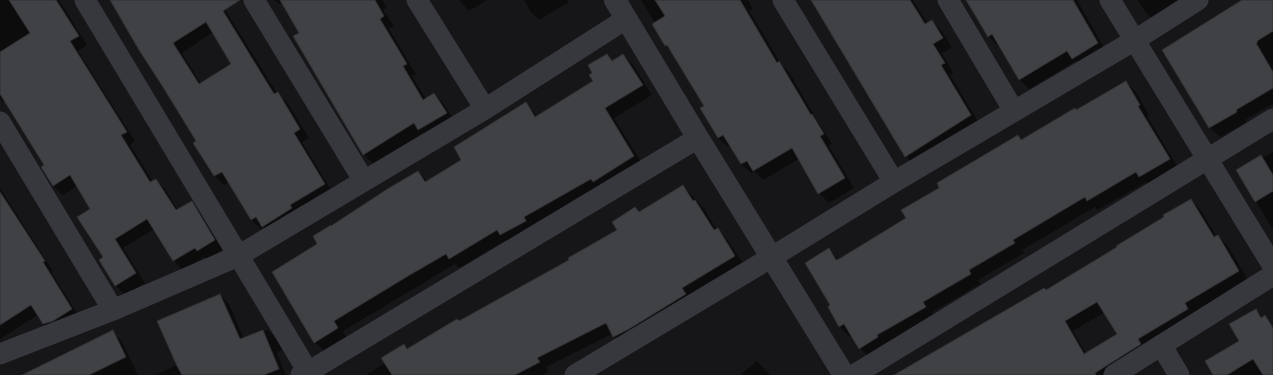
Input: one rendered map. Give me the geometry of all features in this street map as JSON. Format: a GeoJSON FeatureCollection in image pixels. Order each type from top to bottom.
{"type":"FeatureCollection","features":[{"type":"Feature","properties":{"kind":"street"},"geometry":{"type":"LineString","coordinates":[[85,0],[307,374],[698,138]]}},
{"type":"Feature","properties":{"kind":"street"},"geometry":{"type":"LineString","coordinates":[[254,0],[364,181]]}},
{"type":"Feature","properties":{"kind":"street"},"geometry":{"type":"LineString","coordinates":[[416,0],[485,109]]}},
{"type":"Feature","properties":{"kind":"street"},"geometry":{"type":"LineString","coordinates":[[615,0],[844,375]]}},
{"type":"Feature","properties":{"kind":"street"},"geometry":{"type":"LineString","coordinates":[[783,0],[894,182]]}},
{"type":"Feature","properties":{"kind":"street"},"geometry":{"type":"LineString","coordinates":[[948,0],[1014,111]]}},
{"type":"Feature","properties":{"kind":"street"},"geometry":{"type":"LineString","coordinates":[[1110,0],[1273,266]]}},
{"type":"Feature","properties":{"kind":"street"},"geometry":{"type":"LineString","coordinates":[[575,375],[894,182],[1135,40],[1198,0]]}},
{"type":"Feature","properties":{"kind":"street"},"geometry":{"type":"LineString","coordinates":[[0,354],[113,310],[238,256],[485,109],[626,19]]}},
{"type":"Feature","properties":{"kind":"street"},"geometry":{"type":"LineString","coordinates":[[854,375],[1273,119]]}},
{"type":"Feature","properties":{"kind":"street"},"geometry":{"type":"LineString","coordinates":[[0,122],[113,310]]}},
{"type":"Feature","properties":{"kind":"street"},"geometry":{"type":"LineString","coordinates":[[1114,375],[1273,275]]}},
{"type":"Feature","properties":{"kind":"street"},"geometry":{"type":"LineString","coordinates":[[1161,345],[1179,375]]}},
{"type":"Feature","properties":{"kind":"building"},"geometry":{"type":"Polygon","coordinates":[[[9,0],[56,0],[79,36],[70,41],[127,132],[121,135],[150,182],[156,179],[176,210],[192,201],[215,240],[197,251],[195,248],[173,261],[147,219],[115,239],[136,273],[115,286],[99,260],[103,257],[77,217],[90,209],[70,175],[53,186],[41,167],[44,165],[0,94],[0,52],[30,33],[9,0]]]}},
{"type":"Feature","properties":{"kind":"building"},"geometry":{"type":"Polygon","coordinates":[[[110,0],[240,0],[223,11],[274,94],[278,92],[300,129],[294,133],[325,184],[290,205],[292,208],[262,227],[256,217],[251,220],[222,172],[214,176],[193,143],[196,141],[139,50],[110,0]],[[206,22],[173,43],[199,84],[231,64],[206,22]]]}},
{"type":"Feature","properties":{"kind":"building"},"geometry":{"type":"Polygon","coordinates":[[[280,0],[375,0],[384,16],[380,19],[407,64],[403,66],[423,100],[434,93],[447,113],[418,130],[414,123],[363,155],[293,36],[299,33],[280,0]]]}},
{"type":"Feature","properties":{"kind":"building"},"geometry":{"type":"Polygon","coordinates":[[[655,0],[740,0],[777,63],[779,61],[824,134],[820,136],[845,178],[818,194],[792,148],[753,171],[747,161],[741,164],[723,135],[718,138],[700,108],[704,106],[667,45],[665,46],[652,24],[665,16],[655,0]]]}},
{"type":"Feature","properties":{"kind":"building"},"geometry":{"type":"Polygon","coordinates":[[[811,0],[910,0],[925,24],[932,20],[943,38],[933,44],[945,63],[941,65],[971,115],[905,157],[811,0]]]}},
{"type":"Feature","properties":{"kind":"building"},"geometry":{"type":"Polygon","coordinates":[[[966,0],[1073,0],[1098,43],[1072,59],[1067,51],[1019,80],[992,34],[988,37],[966,0]]]}},
{"type":"Feature","properties":{"kind":"building"},"geometry":{"type":"Polygon","coordinates":[[[1242,0],[1273,0],[1273,31],[1256,43],[1273,72],[1273,88],[1236,110],[1237,112],[1209,128],[1162,50],[1242,0]]]}},
{"type":"Feature","properties":{"kind":"building"},"geometry":{"type":"Polygon","coordinates":[[[607,54],[612,61],[623,54],[643,85],[605,108],[634,156],[593,182],[591,179],[524,217],[526,221],[500,235],[497,230],[449,259],[446,254],[408,276],[334,321],[338,328],[314,343],[272,272],[317,244],[313,236],[389,188],[418,171],[425,182],[461,160],[454,147],[526,102],[535,117],[593,81],[589,75],[592,73],[588,65],[607,54]]]}},
{"type":"Feature","properties":{"kind":"building"},"geometry":{"type":"Polygon","coordinates":[[[1126,81],[1140,105],[1138,106],[1170,159],[1139,177],[1136,172],[1087,201],[1085,197],[1013,240],[1015,243],[969,270],[971,274],[923,302],[926,307],[877,335],[878,337],[859,349],[844,324],[839,327],[828,307],[830,305],[805,263],[829,248],[836,260],[839,259],[906,218],[901,210],[939,188],[937,183],[1018,135],[1021,140],[1075,108],[1076,110],[1126,81]]]}},
{"type":"Feature","properties":{"kind":"building"},"geometry":{"type":"Polygon","coordinates":[[[1261,155],[1273,175],[1273,191],[1255,202],[1236,170],[1261,155]]]}},
{"type":"Feature","properties":{"kind":"building"},"geometry":{"type":"Polygon","coordinates":[[[683,185],[693,201],[695,200],[714,230],[718,228],[735,256],[682,288],[686,294],[629,329],[613,337],[606,323],[537,358],[540,362],[515,375],[392,375],[381,358],[404,344],[407,349],[457,319],[459,321],[569,260],[568,258],[617,230],[612,222],[635,207],[639,212],[683,185]]]}},
{"type":"Feature","properties":{"kind":"building"},"geometry":{"type":"Polygon","coordinates":[[[0,192],[45,261],[43,262],[72,309],[53,321],[43,324],[31,305],[0,325],[0,192]]]}},
{"type":"Feature","properties":{"kind":"building"},"geometry":{"type":"Polygon","coordinates":[[[1191,199],[1214,237],[1218,235],[1239,271],[1185,303],[1188,309],[1138,339],[1141,344],[1095,373],[1096,375],[894,375],[1044,288],[1046,290],[1164,217],[1163,215],[1191,199]],[[1097,302],[1065,321],[1084,354],[1117,334],[1097,302]]]}},
{"type":"Feature","properties":{"kind":"building"},"geometry":{"type":"Polygon","coordinates":[[[220,294],[240,339],[263,330],[279,369],[264,375],[182,375],[157,321],[220,294]]]}},
{"type":"Feature","properties":{"kind":"building"},"geometry":{"type":"Polygon","coordinates":[[[1256,309],[1261,318],[1265,315],[1273,328],[1273,375],[1263,375],[1253,359],[1227,375],[1213,375],[1205,361],[1239,341],[1229,324],[1256,309]]]}},
{"type":"Feature","properties":{"kind":"building"},"geometry":{"type":"Polygon","coordinates":[[[113,330],[126,357],[89,375],[22,375],[113,330]]]}}]}
